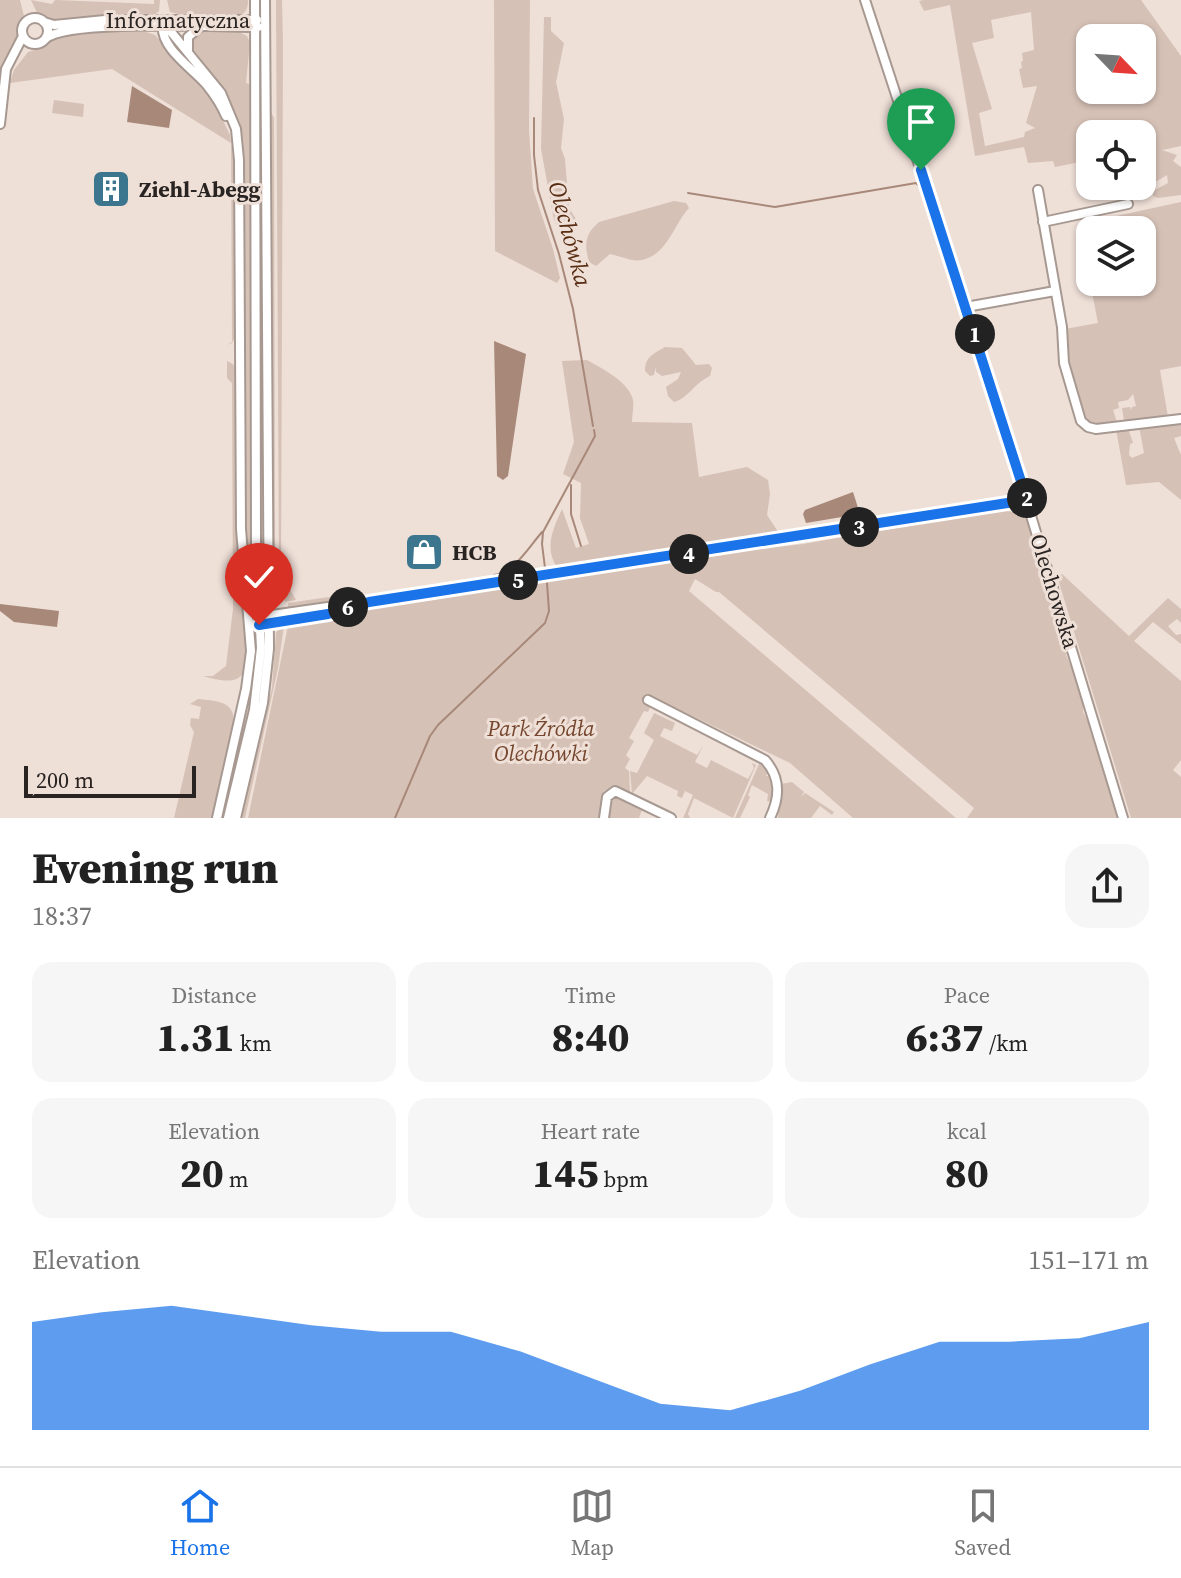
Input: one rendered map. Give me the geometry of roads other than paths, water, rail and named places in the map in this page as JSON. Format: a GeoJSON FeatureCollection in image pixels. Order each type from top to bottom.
{"type":"FeatureCollection","features":[{"type":"Feature","properties":{"kind":"street"},"geometry":{"type":"LineString","coordinates":[[236,818],[266,687],[255,0]]}},
{"type":"Feature","properties":{"kind":"street"},"geometry":{"type":"LineString","coordinates":[[228,818],[257,692],[264,620],[265,0]]}},
{"type":"Feature","properties":{"kind":"street","name":"Olechowska"},"geometry":{"type":"LineString","coordinates":[[865,0],[1027,500],[1123,818]]}},
{"type":"Feature","properties":{"kind":"street"},"geometry":{"type":"LineString","coordinates":[[0,124],[6,69],[23,36],[24,26],[30,19],[37,18],[44,22],[48,31],[45,39],[26,48],[14,62],[5,82]]}},
{"type":"Feature","properties":{"kind":"street","name":"Informatyczna"},"geometry":{"type":"LineString","coordinates":[[44,22],[54,25],[94,21],[200,27],[255,23]]}},
{"type":"Feature","properties":{"kind":"street","name":"Informatyczna"},"geometry":{"type":"LineString","coordinates":[[45,39],[53,33],[89,28],[265,23]]}},
{"type":"Feature","properties":{"kind":"street"},"geometry":{"type":"LineString","coordinates":[[164,25],[221,93],[232,117],[240,172],[241,529],[251,651],[246,689],[217,818]]}},
{"type":"Feature","properties":{"kind":"street"},"geometry":{"type":"LineString","coordinates":[[164,25],[166,40],[219,102],[236,138]]}},
{"type":"Feature","properties":{"kind":"street"},"geometry":{"type":"LineString","coordinates":[[188,52],[188,37],[200,27]]}},
{"type":"Feature","properties":{"kind":"street"},"geometry":{"type":"LineString","coordinates":[[23,36],[34,44]]}},
{"type":"Feature","properties":{"kind":"street"},"geometry":{"type":"LineString","coordinates":[[1038,190],[1062,327],[1064,363],[1084,425],[1100,429],[1181,419]]}},
{"type":"Feature","properties":{"kind":"street"},"geometry":{"type":"LineString","coordinates":[[1043,222],[1128,204]]}},
{"type":"Feature","properties":{"kind":"street"},"geometry":{"type":"LineString","coordinates":[[966,307],[1055,291]]}},
{"type":"Feature","properties":{"kind":"street"},"geometry":{"type":"LineString","coordinates":[[264,620],[1027,500]]}},
{"type":"Feature","properties":{"kind":"street"},"geometry":{"type":"LineString","coordinates":[[648,700],[765,760],[773,769],[778,789],[770,818]]}},
{"type":"Feature","properties":{"kind":"street"},"geometry":{"type":"LineString","coordinates":[[604,818],[607,797],[615,791],[671,818]]}},
{"type":"Feature","properties":{"kind":"waterway","name":"Olechówka"},"geometry":{"type":"LineString","coordinates":[[534,118],[538,190],[573,309],[593,426]]}},
{"type":"Feature","properties":{"kind":"waterway"},"geometry":{"type":"LineString","coordinates":[[688,193],[775,207],[916,183],[921,188]]}},
{"type":"Feature","properties":{"kind":"waterway","name":"Olechówka"},"geometry":{"type":"LineString","coordinates":[[545,568],[543,532],[595,436],[594,430]]}},
{"type":"Feature","properties":{"kind":"waterway"},"geometry":{"type":"LineString","coordinates":[[571,485],[571,514],[581,546]]}},
{"type":"Feature","properties":{"kind":"waterway"},"geometry":{"type":"LineString","coordinates":[[494,575],[515,564],[542,532]]}},
{"type":"Feature","properties":{"kind":"waterway","name":"Olechówka"},"geometry":{"type":"LineString","coordinates":[[395,818],[430,736],[438,725],[545,623],[549,611],[547,583]]}},
{"type":"Feature","properties":{"kind":"place","name":"Ziehl-Abegg"},"geometry":{"type":"Point","coordinates":[111,189]}},
{"type":"Feature","properties":{"kind":"place","name":"HCB"},"geometry":{"type":"Point","coordinates":[424,552]}},
{"type":"Feature","properties":{"kind":"park label","name":"Park Źródła Olechówki"},"geometry":{"type":"Point","coordinates":[541,740]}}]}
